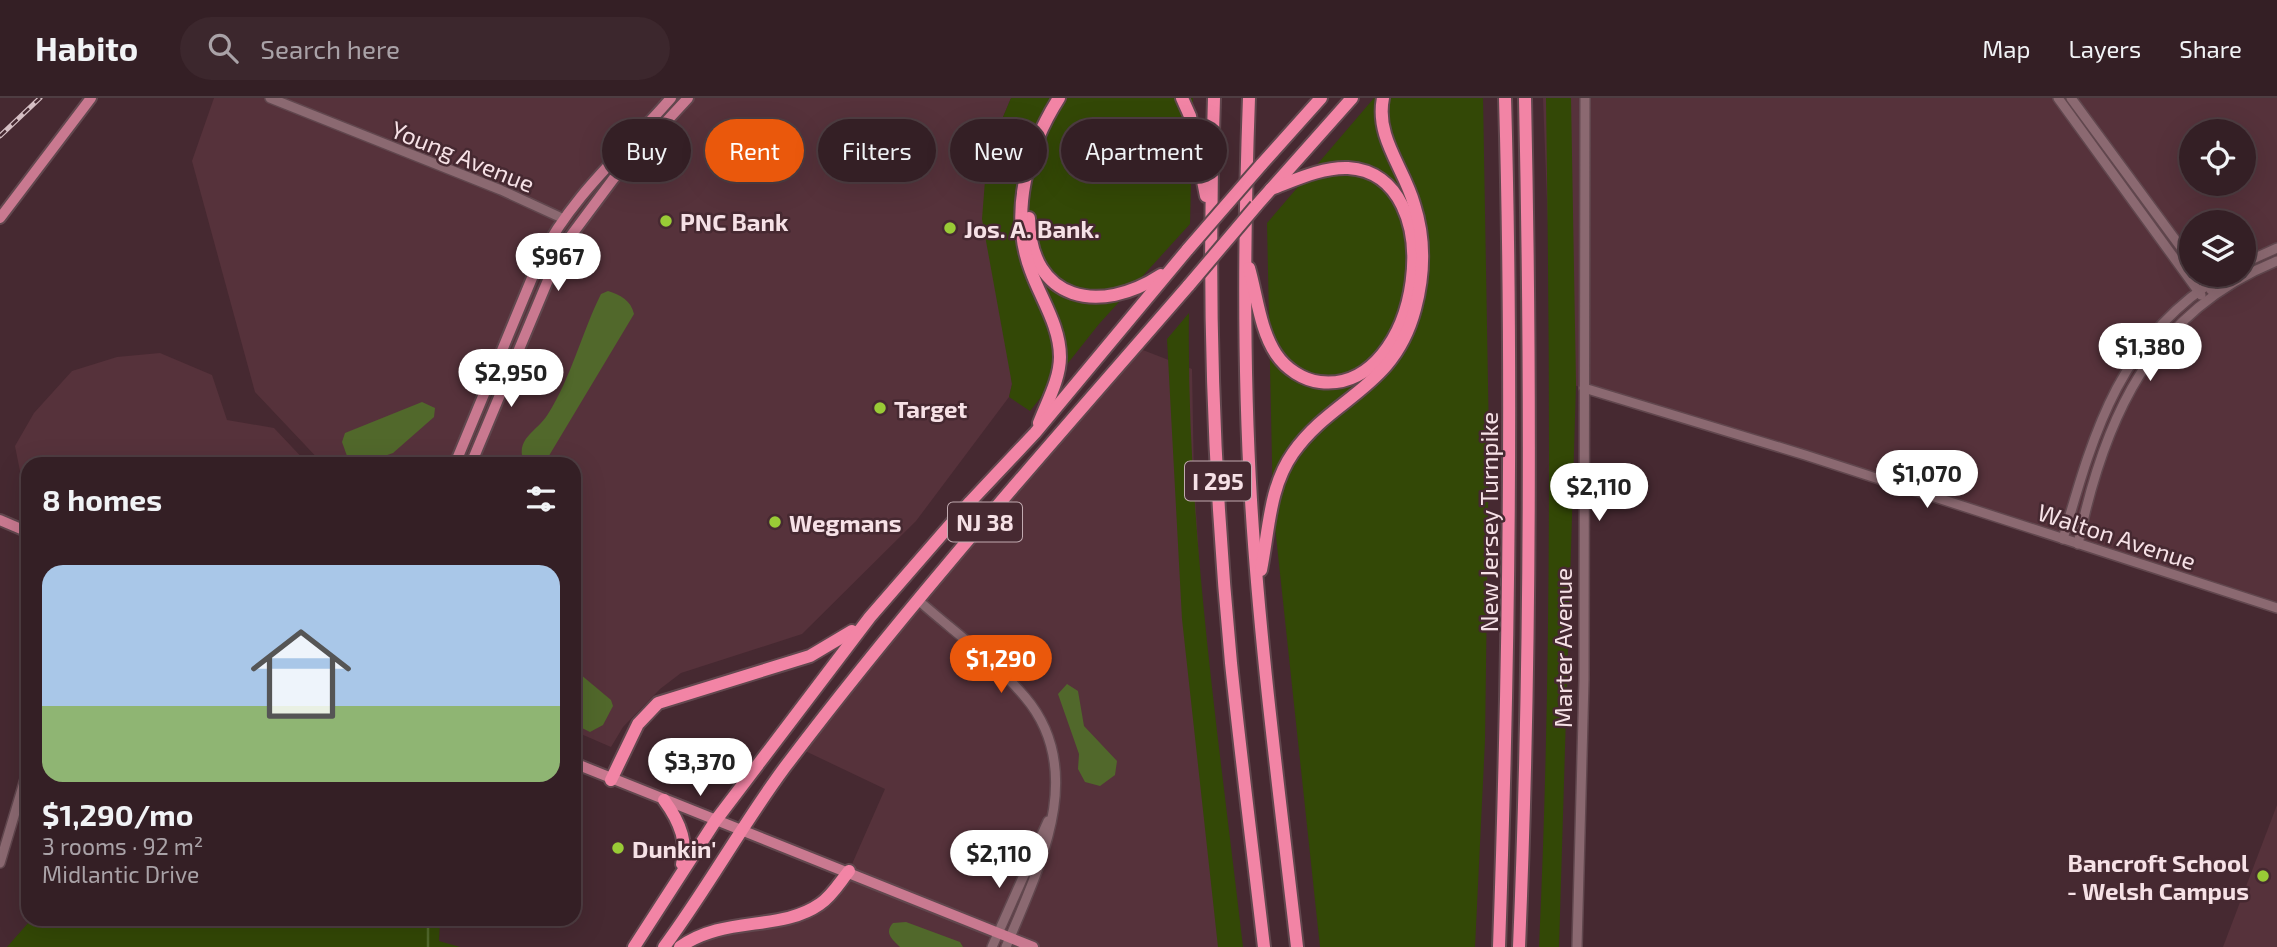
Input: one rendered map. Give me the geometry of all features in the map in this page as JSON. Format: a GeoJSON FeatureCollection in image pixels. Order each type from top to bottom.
{"type":"FeatureCollection","features":[{"type":"Feature","properties":{"kind":"highway"},"geometry":{"type":"LineString","coordinates":[[1035,433],[1059,371],[1060,347],[1025,254],[1022,201],[1033,150],[1059,98]]}},
{"type":"Feature","properties":{"kind":"highway"},"geometry":{"type":"LineString","coordinates":[[1070,98],[1053,123],[1032,187],[1029,229],[1038,264],[1049,279],[1070,293],[1087,297],[1113,297],[1147,284],[1184,254]]}},
{"type":"Feature","properties":{"kind":"highway"},"geometry":{"type":"LineString","coordinates":[[1182,98],[1190,116],[1210,221]]}},
{"type":"Feature","properties":{"kind":"highway","name":"I 295"},"geometry":{"type":"LineString","coordinates":[[1214,98],[1210,221],[1222,551],[1231,665],[1264,947]]}},
{"type":"Feature","properties":{"kind":"highway","name":"I 295"},"geometry":{"type":"LineString","coordinates":[[1249,98],[1244,246],[1247,424],[1258,587],[1297,947]]}},
{"type":"Feature","properties":{"kind":"highway","name":"NJ 38"},"geometry":{"type":"LineString","coordinates":[[634,947],[716,820],[870,617],[970,502],[1035,433],[1184,254],[1321,98]]}},
{"type":"Feature","properties":{"kind":"highway","name":"NJ 38"},"geometry":{"type":"LineString","coordinates":[[664,947],[739,830],[787,764],[918,600],[1352,98]]}},
{"type":"Feature","properties":{"kind":"highway"},"geometry":{"type":"LineString","coordinates":[[1258,587],[1270,513],[1282,470],[1308,435],[1376,379],[1399,348],[1415,310],[1422,268],[1419,223],[1414,202],[1387,141],[1382,121],[1382,98]]}},
{"type":"Feature","properties":{"kind":"highway","name":"New Jersey Turnpike"},"geometry":{"type":"LineString","coordinates":[[1499,947],[1505,798],[1510,464],[1505,98]]}},
{"type":"Feature","properties":{"kind":"highway","name":"New Jersey Turnpike"},"geometry":{"type":"LineString","coordinates":[[1519,947],[1529,558],[1525,98]]}},
{"type":"Feature","properties":{"kind":"highway"},"geometry":{"type":"LineString","coordinates":[[1244,246],[1268,341],[1288,368],[1316,382],[1348,381],[1363,374],[1388,348],[1404,311],[1412,269],[1411,230],[1399,197],[1390,185],[1376,175],[1345,168],[1314,174],[1271,189]]}},
{"type":"Feature","properties":{"kind":"highway"},"geometry":{"type":"LineString","coordinates":[[611,780],[638,723],[658,703],[810,656],[840,641],[870,617]]}},
{"type":"Feature","properties":{"kind":"highway"},"geometry":{"type":"LineString","coordinates":[[664,800],[677,821],[686,848],[679,875]]}},
{"type":"Feature","properties":{"kind":"highway"},"geometry":{"type":"LineString","coordinates":[[680,947],[710,930],[781,919],[810,910],[828,897],[849,871]]}},
{"type":"Feature","properties":{"kind":"main road"},"geometry":{"type":"LineString","coordinates":[[0,218],[91,98]]}},
{"type":"Feature","properties":{"kind":"main road"},"geometry":{"type":"LineString","coordinates":[[458,457],[539,261],[564,219],[671,98]]}},
{"type":"Feature","properties":{"kind":"main road"},"geometry":{"type":"LineString","coordinates":[[474,457],[561,249],[614,178],[688,98]]}},
{"type":"Feature","properties":{"kind":"main road"},"geometry":{"type":"LineString","coordinates":[[0,520],[21,529]]}},
{"type":"Feature","properties":{"kind":"main road"},"geometry":{"type":"LineString","coordinates":[[581,766],[849,871],[996,933],[1008,942],[1033,947]]}},
{"type":"Feature","properties":{"kind":"street","name":"Young Avenue"},"geometry":{"type":"LineString","coordinates":[[270,98],[500,190],[564,219]]}},
{"type":"Feature","properties":{"kind":"street","name":"Marter Avenue"},"geometry":{"type":"LineString","coordinates":[[1577,947],[1584,680],[1585,98]]}},
{"type":"Feature","properties":{"kind":"street"},"geometry":{"type":"LineString","coordinates":[[2058,98],[2202,296]]}},
{"type":"Feature","properties":{"kind":"street"},"geometry":{"type":"LineString","coordinates":[[2071,98],[2179,245]]}},
{"type":"Feature","properties":{"kind":"street"},"geometry":{"type":"LineString","coordinates":[[2256,258],[2277,248]]}},
{"type":"Feature","properties":{"kind":"street"},"geometry":{"type":"LineString","coordinates":[[2063,540],[2097,426],[2123,375],[2160,326],[2211,290],[2277,261]]}},
{"type":"Feature","properties":{"kind":"street"},"geometry":{"type":"LineString","coordinates":[[2078,544],[2116,417],[2133,382],[2202,296]]}},
{"type":"Feature","properties":{"kind":"street"},"geometry":{"type":"LineString","coordinates":[[2123,375],[2133,382]]}},
{"type":"Feature","properties":{"kind":"street","name":"Walton Avenue"},"geometry":{"type":"LineString","coordinates":[[1584,388],[1753,438],[2277,608]]}},
{"type":"Feature","properties":{"kind":"street"},"geometry":{"type":"LineString","coordinates":[[918,600],[1024,695],[1038,715],[1052,744],[1056,770],[1054,810],[1046,847],[1008,942]]}},
{"type":"Feature","properties":{"kind":"street"},"geometry":{"type":"LineString","coordinates":[[0,863],[21,792]]}},
{"type":"Feature","properties":{"kind":"street"},"geometry":{"type":"LineString","coordinates":[[992,947],[996,933],[1054,810]]}},
{"type":"Feature","properties":{"kind":"shaded area"},"geometry":{"type":"Polygon","coordinates":[[[214,98],[1011,98],[1002,119],[950,119],[950,182],[990,182],[1012,384],[1009,397],[916,521],[802,634],[681,673],[660,689],[623,727],[611,747],[581,734],[581,457],[316,457],[255,392],[192,161],[214,98]]]}},
{"type":"Feature","properties":{"kind":"shaded area"},"geometry":{"type":"Polygon","coordinates":[[[1011,98],[1193,98],[1192,119],[1061,119],[1061,182],[1191,182],[1190,224],[1099,324],[1030,411],[1009,397],[1012,384],[982,219],[985,182],[1047,182],[1047,119],[1002,119],[1011,98]]]}},
{"type":"Feature","properties":{"kind":"shaded area"},"geometry":{"type":"Polygon","coordinates":[[[1374,98],[1483,98],[1489,441],[1485,740],[1475,947],[1320,947],[1273,508],[1267,223],[1374,98]]]}},
{"type":"Feature","properties":{"kind":"shaded area"},"geometry":{"type":"Polygon","coordinates":[[[1543,98],[2277,98],[2277,609],[1644,404],[1554,380],[1543,98]]]}},
{"type":"Feature","properties":{"kind":"shaded area"},"geometry":{"type":"Polygon","coordinates":[[[1546,98],[1571,98],[1576,384],[1559,947],[1539,947],[1549,522],[1546,98]]]}},
{"type":"Feature","properties":{"kind":"shaded area"},"geometry":{"type":"Polygon","coordinates":[[[608,291],[617,294],[630,305],[634,314],[548,457],[523,457],[524,442],[548,414],[556,400],[601,294],[608,291]]]}},
{"type":"Feature","properties":{"kind":"shaded area"},"geometry":{"type":"Polygon","coordinates":[[[1189,313],[1189,391],[1198,550],[1243,947],[1218,947],[1182,619],[1167,339],[1189,313]]]}},
{"type":"Feature","properties":{"kind":"shaded area"},"geometry":{"type":"Polygon","coordinates":[[[1135,347],[1192,369],[1194,480],[1205,658],[1241,947],[680,947],[810,910],[849,871],[885,789],[801,749],[1135,347]]]}},
{"type":"Feature","properties":{"kind":"shaded area"},"geometry":{"type":"Polygon","coordinates":[[[160,353],[212,375],[227,420],[274,428],[301,457],[21,457],[21,472],[15,446],[34,413],[72,371],[117,357],[160,353]]]}},
{"type":"Feature","properties":{"kind":"shaded area"},"geometry":{"type":"Polygon","coordinates":[[[422,402],[435,408],[434,417],[393,453],[382,457],[347,456],[342,442],[345,433],[422,402]]]}},
{"type":"Feature","properties":{"kind":"shaded area"},"geometry":{"type":"Polygon","coordinates":[[[1033,644],[1046,654],[1037,665],[1029,668],[1016,658],[1014,651],[1020,645],[1033,644]]]}},
{"type":"Feature","properties":{"kind":"shaded area"},"geometry":{"type":"Polygon","coordinates":[[[581,675],[611,700],[613,706],[603,725],[590,732],[581,728],[581,675]]]}},
{"type":"Feature","properties":{"kind":"shaded area"},"geometry":{"type":"Polygon","coordinates":[[[1067,684],[1078,691],[1084,726],[1117,761],[1115,775],[1100,786],[1085,782],[1078,769],[1079,754],[1058,694],[1067,684]]]}},
{"type":"Feature","properties":{"kind":"shaded area","name":"Bancroft School - Welsh Campus"},"geometry":{"type":"Polygon","coordinates":[[[2277,805],[2277,947],[2223,947],[2277,805]]]}},
{"type":"Feature","properties":{"kind":"shaded area"},"geometry":{"type":"Polygon","coordinates":[[[906,922],[960,942],[963,947],[900,947],[890,936],[889,930],[893,923],[906,922]]]}},
{"type":"Feature","properties":{"kind":"shaded area"},"geometry":{"type":"Polygon","coordinates":[[[25,926],[440,926],[439,941],[460,947],[7,947],[25,926]]]}},
{"type":"Feature","properties":{"kind":"waterway"},"geometry":{"type":"LineString","coordinates":[[428,926],[428,947]]}},
{"type":"Feature","properties":{"kind":"railway"},"geometry":{"type":"LineString","coordinates":[[0,136],[40,98]]}},
{"type":"Feature","properties":{"kind":"place","name":"PNC Bank"},"geometry":{"type":"Point","coordinates":[666,221]}},
{"type":"Feature","properties":{"kind":"place","name":"Jos. A. Bank."},"geometry":{"type":"Point","coordinates":[950,228]}},
{"type":"Feature","properties":{"kind":"place","name":"Target"},"geometry":{"type":"Point","coordinates":[880,408]}},
{"type":"Feature","properties":{"kind":"place","name":"Wegmans"},"geometry":{"type":"Point","coordinates":[775,522]}},
{"type":"Feature","properties":{"kind":"place","name":"Dunkin'"},"geometry":{"type":"Point","coordinates":[618,848]}},
{"type":"Feature","properties":{"kind":"place","name":"Bancroft School - Welsh Campus"},"geometry":{"type":"Point","coordinates":[2263,876]}}]}
